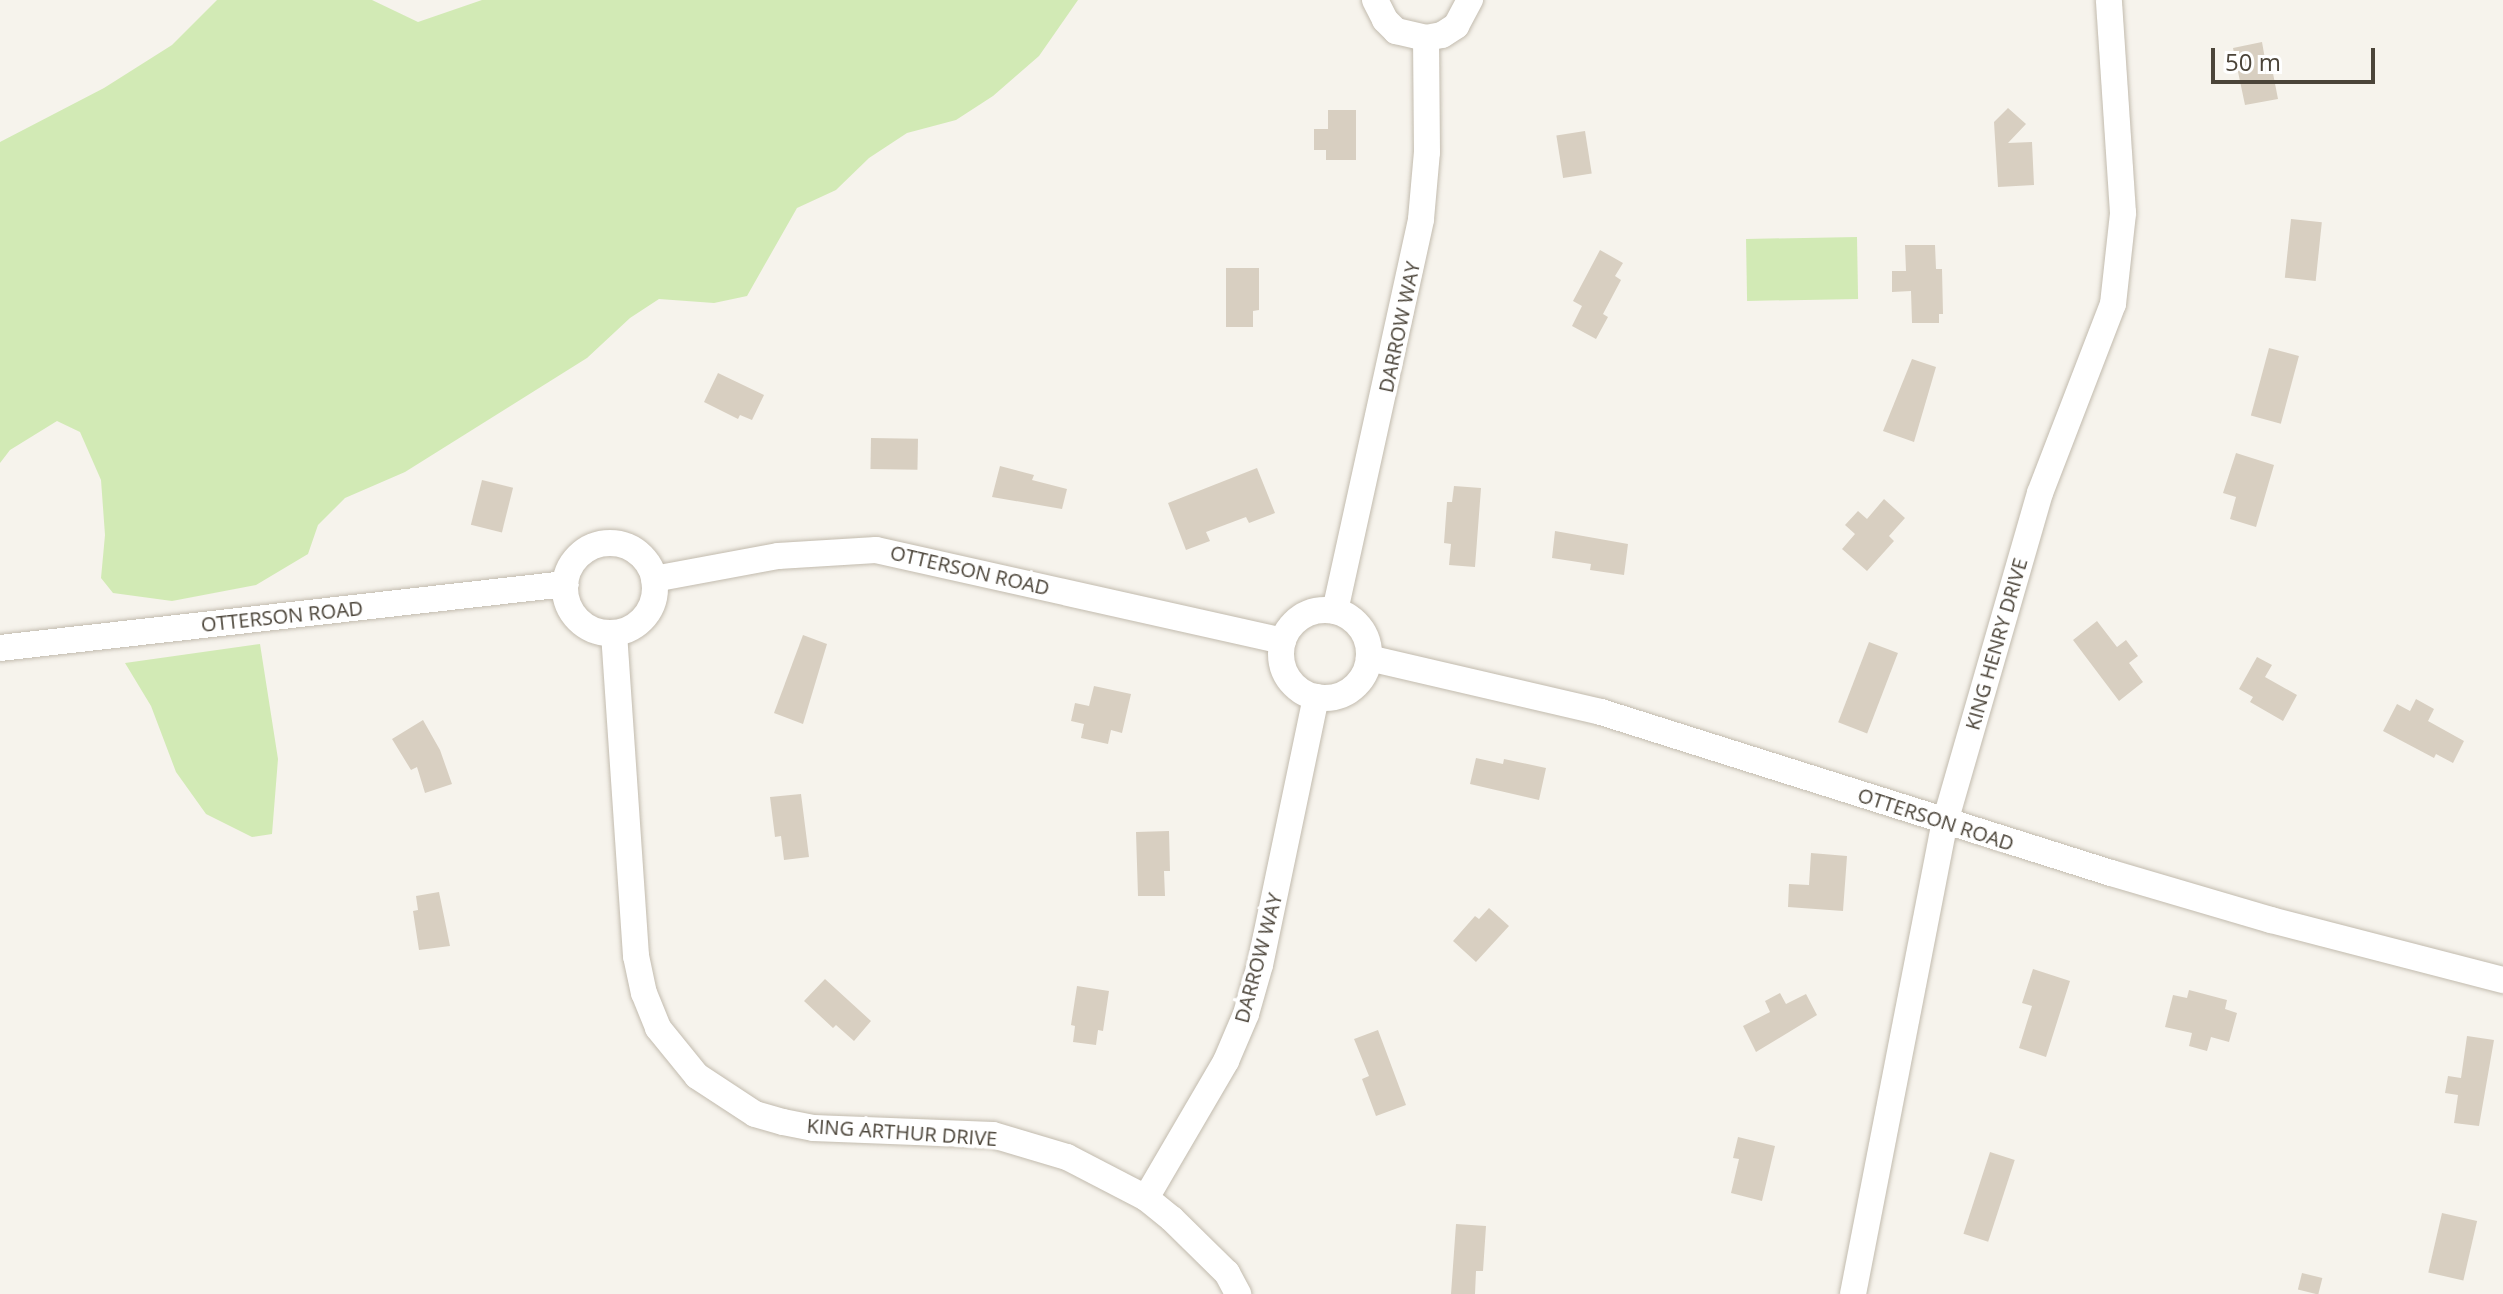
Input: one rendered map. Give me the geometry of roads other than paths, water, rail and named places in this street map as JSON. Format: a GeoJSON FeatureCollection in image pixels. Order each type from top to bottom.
{"type":"FeatureCollection","features":[{"type":"Feature","properties":{"kind":"street"},"geometry":{"type":"LineString","coordinates":[[1375,0],[1385,20],[1396,31],[1426,38],[1442,35],[1456,26],[1470,0]]}},
{"type":"Feature","properties":{"kind":"street","name":"KING HENRY DRIVE"},"geometry":{"type":"LineString","coordinates":[[1853,1294],[1945,822],[2040,493],[2113,304],[2123,213],[2109,0]]}},
{"type":"Feature","properties":{"kind":"street","name":"DARROW WAY"},"geometry":{"type":"LineString","coordinates":[[1335,611],[1421,219],[1427,152],[1426,38]]}},
{"type":"Feature","properties":{"kind":"street"},"geometry":{"type":"LineString","coordinates":[[614,543],[640,554],[654,579],[655,591],[646,615],[626,630],[614,633],[588,628],[570,609],[565,584],[575,558],[600,544],[614,543]]}},
{"type":"Feature","properties":{"kind":"street","name":"OTTERSON ROAD"},"geometry":{"type":"LineString","coordinates":[[654,579],[778,556],[876,550],[1283,641]]}},
{"type":"Feature","properties":{"kind":"street","name":"OTTERSON ROAD"},"geometry":{"type":"LineString","coordinates":[[0,648],[565,584]]}},
{"type":"Feature","properties":{"kind":"street"},"geometry":{"type":"LineString","coordinates":[[1335,611],[1361,628],[1369,658],[1362,678],[1346,693],[1316,697],[1304,693],[1287,676],[1282,665],[1283,641],[1287,631],[1303,615],[1335,611]]}},
{"type":"Feature","properties":{"kind":"street","name":"KING ARTHUR DRIVE"},"geometry":{"type":"LineString","coordinates":[[614,633],[636,956],[644,993],[658,1028],[697,1076],[755,1114],[783,1122],[813,1128],[993,1135],[1067,1157],[1146,1198],[1227,1273],[1238,1294]]}},
{"type":"Feature","properties":{"kind":"street","name":"OTTERSON ROAD"},"geometry":{"type":"LineString","coordinates":[[1369,658],[1601,712],[1945,822],[2271,920],[2503,980]]}},
{"type":"Feature","properties":{"kind":"street","name":"DARROW WAY"},"geometry":{"type":"LineString","coordinates":[[1146,1198],[1226,1061],[1246,1014],[1260,965],[1316,697]]}}]}
